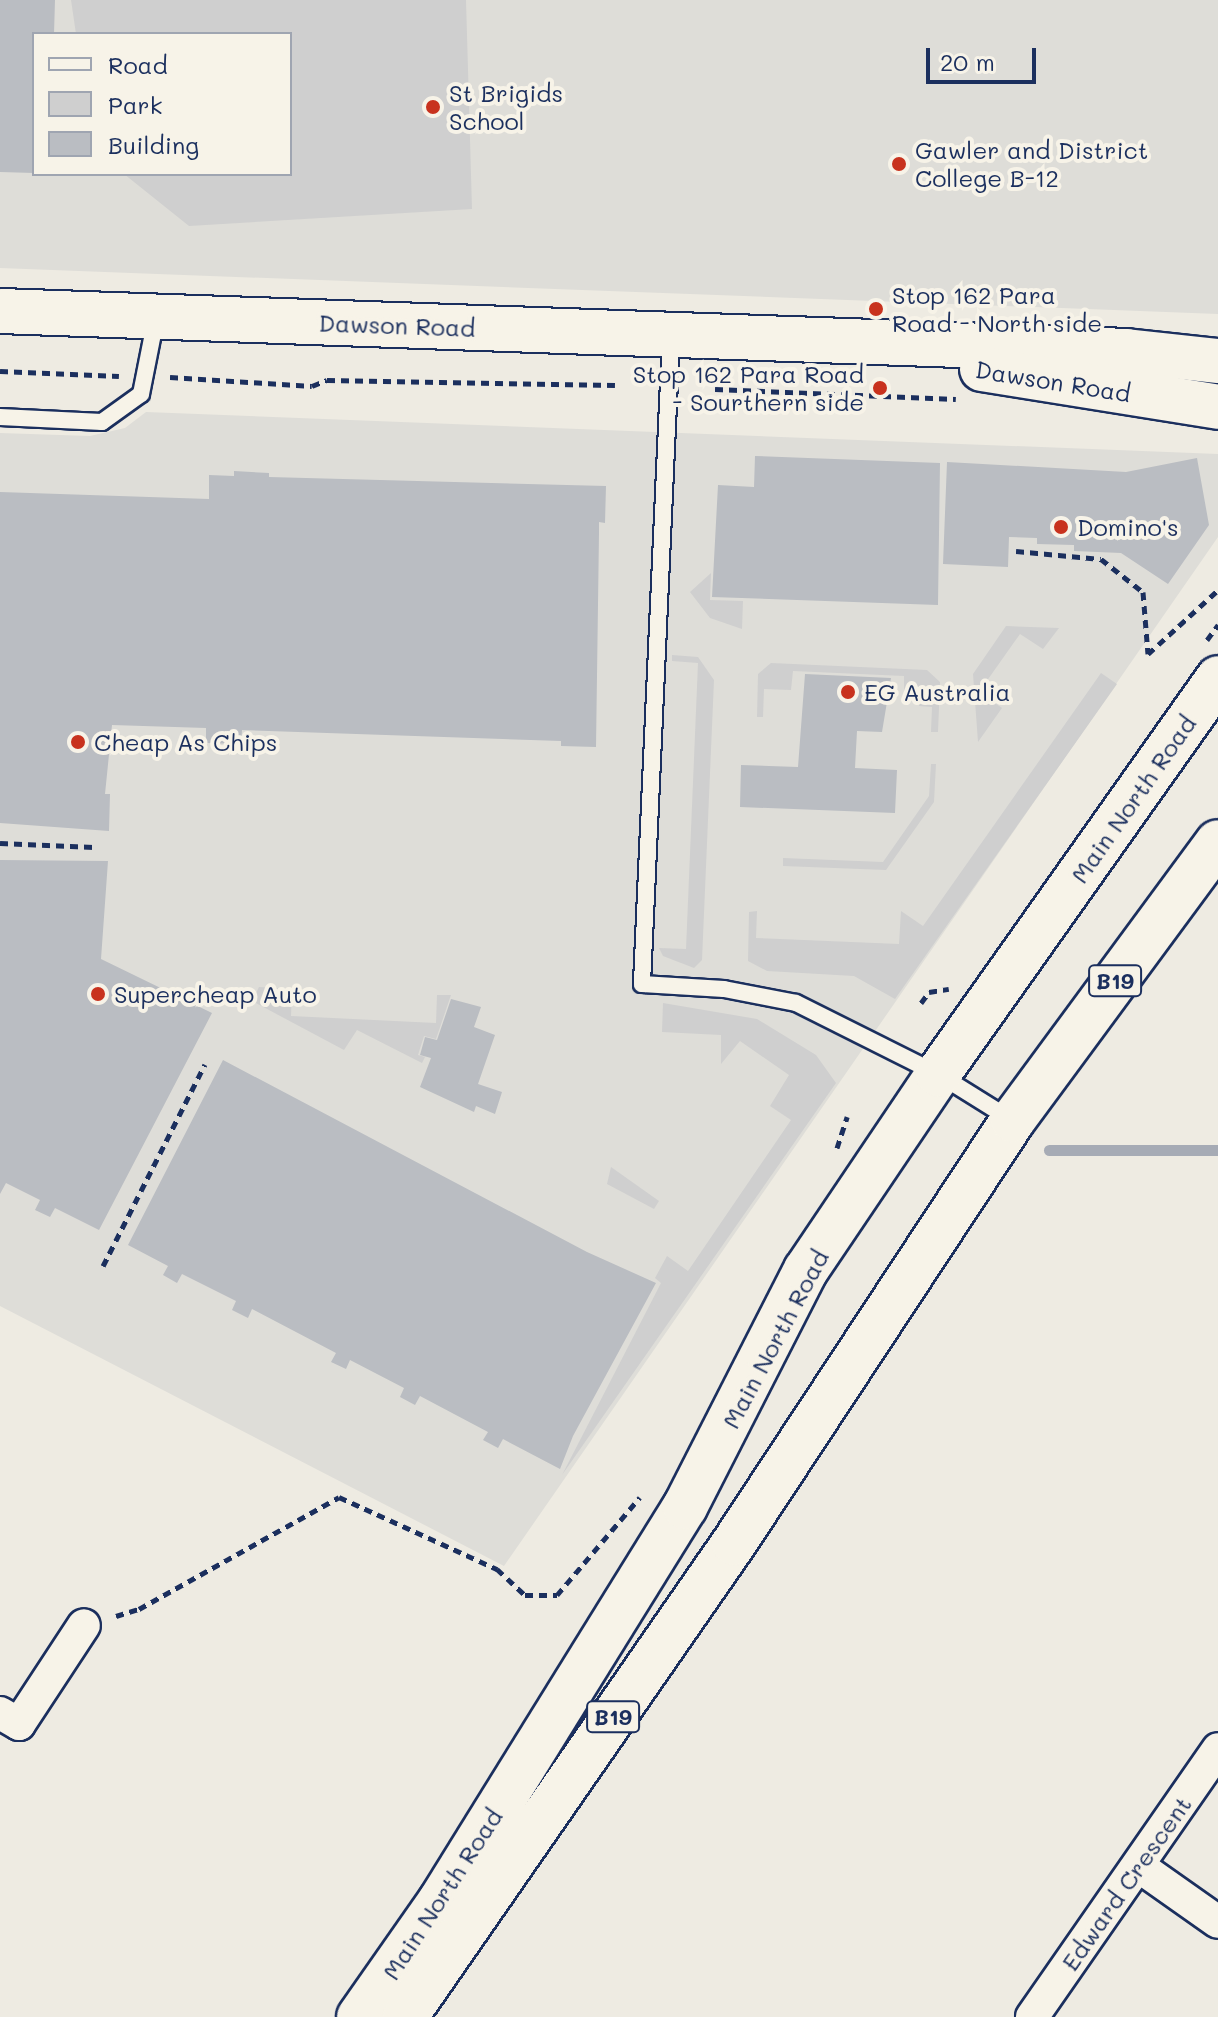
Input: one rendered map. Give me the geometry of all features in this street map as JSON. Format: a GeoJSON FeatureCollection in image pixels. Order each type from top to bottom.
{"type":"FeatureCollection","features":[{"type":"Feature","properties":{"kind":"main road","name":"Dawson Road"},"geometry":{"type":"LineString","coordinates":[[0,311],[1126,351],[1218,361]]}},
{"type":"Feature","properties":{"kind":"main road","name":"Dawson Road"},"geometry":{"type":"LineString","coordinates":[[794,339],[1218,407]]}},
{"type":"Feature","properties":{"kind":"main road","name":"Main North Road"},"geometry":{"type":"LineString","coordinates":[[376,2012],[441,1900],[685,1507],[806,1270],[938,1074],[1218,678]]}},
{"type":"Feature","properties":{"kind":"main road","name":"Main North Road"},"geometry":{"type":"LineString","coordinates":[[376,2012],[734,1543],[1013,1120],[1218,842]]}},
{"type":"Feature","properties":{"kind":"street"},"geometry":{"type":"LineString","coordinates":[[0,1713],[19,1724],[84,1625]]}},
{"type":"Feature","properties":{"kind":"street","name":"Edward Crescent"},"geometry":{"type":"LineString","coordinates":[[1032,2017],[1140,1867],[1218,1749]]}},
{"type":"Feature","properties":{"kind":"street"},"geometry":{"type":"LineString","coordinates":[[1140,1867],[1218,1922]]}},
{"type":"Feature","properties":{"kind":"lane"},"geometry":{"type":"LineString","coordinates":[[0,417],[102,422],[141,394],[156,316]]}},
{"type":"Feature","properties":{"kind":"lane"},"geometry":{"type":"LineString","coordinates":[[671,335],[642,984],[724,989],[796,1003],[938,1074],[1013,1120]]}},
{"type":"Feature","properties":{"kind":"path"},"geometry":{"type":"LineString","coordinates":[[0,371],[132,376]]}},
{"type":"Feature","properties":{"kind":"path"},"geometry":{"type":"LineString","coordinates":[[162,377],[312,386],[327,380],[615,385]]}},
{"type":"Feature","properties":{"kind":"path"},"geometry":{"type":"LineString","coordinates":[[1016,551],[1101,559],[1143,592],[1148,654],[1218,590]]}},
{"type":"Feature","properties":{"kind":"path"},"geometry":{"type":"LineString","coordinates":[[0,843],[94,847]]}},
{"type":"Feature","properties":{"kind":"path"},"geometry":{"type":"LineString","coordinates":[[103,1266],[205,1064]]}},
{"type":"Feature","properties":{"kind":"path"},"geometry":{"type":"LineString","coordinates":[[84,1625],[139,1609],[339,1497],[497,1569],[525,1595],[557,1595]]}},
{"type":"Feature","properties":{"kind":"shaded area","name":"Gawler and District College B-12"},"geometry":{"type":"Polygon","coordinates":[[[0,0],[1218,0],[1218,314],[0,268],[0,0]]]}},
{"type":"Feature","properties":{"kind":"shaded area"},"geometry":{"type":"Polygon","coordinates":[[[146,412],[1218,454],[1218,537],[504,1566],[0,1306],[0,433],[90,436],[125,428],[146,412]]]}},
{"type":"Feature","properties":{"kind":"green space"},"geometry":{"type":"Polygon","coordinates":[[[71,0],[466,0],[472,209],[189,226],[126,176],[292,176],[292,32],[76,32],[71,0]]]}},
{"type":"Feature","properties":{"kind":"green space"},"geometry":{"type":"Polygon","coordinates":[[[711,573],[710,600],[743,601],[742,629],[710,618],[690,592],[711,573]]]}},
{"type":"Feature","properties":{"kind":"green space"},"geometry":{"type":"Polygon","coordinates":[[[1006,626],[1059,628],[1043,649],[1020,634],[979,692],[1002,708],[978,742],[973,674],[1006,626]]]}},
{"type":"Feature","properties":{"kind":"green space"},"geometry":{"type":"Polygon","coordinates":[[[672,655],[698,657],[714,680],[702,960],[694,968],[663,956],[659,948],[686,949],[698,663],[672,661],[672,655]]]}},
{"type":"Feature","properties":{"kind":"green space"},"geometry":{"type":"Polygon","coordinates":[[[771,663],[927,670],[940,682],[938,732],[931,732],[932,707],[919,706],[920,694],[904,693],[904,676],[793,671],[791,690],[764,689],[763,717],[757,717],[758,674],[771,663]]]}},
{"type":"Feature","properties":{"kind":"green space"},"geometry":{"type":"Polygon","coordinates":[[[1101,673],[1117,684],[895,999],[854,976],[767,971],[748,961],[749,912],[757,911],[756,938],[899,944],[901,911],[923,926],[1101,673]]]}},
{"type":"Feature","properties":{"kind":"green space"},"geometry":{"type":"Polygon","coordinates":[[[931,764],[936,764],[934,802],[886,870],[783,866],[783,858],[883,862],[929,796],[931,764]]]}},
{"type":"Feature","properties":{"kind":"green space"},"geometry":{"type":"Polygon","coordinates":[[[259,987],[292,989],[291,1016],[436,1023],[437,995],[451,995],[436,1039],[424,1036],[418,1055],[425,1057],[422,1063],[357,1030],[344,1050],[252,1001],[259,987]]]}},
{"type":"Feature","properties":{"kind":"green space"},"geometry":{"type":"Polygon","coordinates":[[[663,1003],[757,1019],[816,1055],[836,1083],[562,1475],[661,1283],[655,1278],[667,1256],[688,1271],[791,1120],[770,1106],[789,1075],[740,1041],[721,1064],[721,1035],[662,1032],[663,1003]]]}},
{"type":"Feature","properties":{"kind":"green space"},"geometry":{"type":"Polygon","coordinates":[[[611,1167],[659,1201],[654,1209],[607,1184],[611,1167]]]}},
{"type":"Feature","properties":{"kind":"building"},"geometry":{"type":"Polygon","coordinates":[[[0,0],[55,0],[54,32],[32,32],[32,173],[0,172],[0,0]]]}},
{"type":"Feature","properties":{"kind":"building"},"geometry":{"type":"Polygon","coordinates":[[[755,456],[940,463],[938,605],[712,597],[718,485],[754,487],[755,456]]]}},
{"type":"Feature","properties":{"kind":"building"},"geometry":{"type":"Polygon","coordinates":[[[1197,458],[1209,525],[1168,584],[1121,553],[1074,551],[1074,545],[1037,544],[1037,538],[1009,537],[1008,567],[943,564],[947,462],[1126,472],[1197,458]]]}},
{"type":"Feature","properties":{"kind":"building"},"geometry":{"type":"Polygon","coordinates":[[[234,471],[269,473],[269,477],[606,486],[605,523],[599,522],[596,747],[561,746],[561,741],[242,730],[241,744],[206,743],[206,728],[112,725],[105,794],[110,794],[109,831],[0,823],[0,492],[209,499],[209,475],[234,476],[234,471]]]}},
{"type":"Feature","properties":{"kind":"building"},"geometry":{"type":"Polygon","coordinates":[[[805,674],[891,678],[882,732],[857,731],[855,768],[897,770],[895,813],[740,807],[741,765],[798,767],[805,674]]]}},
{"type":"Feature","properties":{"kind":"building"},"geometry":{"type":"Polygon","coordinates":[[[0,860],[108,861],[101,959],[212,1013],[99,1230],[55,1208],[50,1217],[35,1210],[40,1200],[6,1183],[0,1194],[0,860]]]}},
{"type":"Feature","properties":{"kind":"building"},"geometry":{"type":"Polygon","coordinates":[[[451,999],[481,1007],[474,1027],[495,1035],[478,1084],[502,1092],[495,1114],[476,1106],[474,1112],[420,1087],[431,1058],[420,1055],[425,1037],[437,1040],[451,999]]]}},
{"type":"Feature","properties":{"kind":"building"},"geometry":{"type":"Polygon","coordinates":[[[223,1060],[587,1252],[656,1283],[573,1436],[560,1469],[503,1439],[498,1448],[483,1440],[488,1432],[420,1396],[415,1405],[400,1397],[404,1388],[350,1360],[346,1369],[331,1362],[336,1353],[252,1309],[248,1318],[232,1310],[236,1301],[182,1274],[177,1283],[163,1275],[168,1266],[128,1245],[223,1060]]]}},
{"type":"Feature","properties":{"kind":"waterway"},"geometry":{"type":"LineString","coordinates":[[1049,1150],[1218,1150]]}},
{"type":"Feature","properties":{"kind":"place","name":"St Brigids School"},"geometry":{"type":"Point","coordinates":[433,107]}},
{"type":"Feature","properties":{"kind":"place","name":"Gawler and District College B-12"},"geometry":{"type":"Point","coordinates":[899,164]}},
{"type":"Feature","properties":{"kind":"place","name":"Stop 162 Para Road - North side"},"geometry":{"type":"Point","coordinates":[876,309]}},
{"type":"Feature","properties":{"kind":"place","name":"Stop 162 Para Road - Sourthern side"},"geometry":{"type":"Point","coordinates":[880,388]}},
{"type":"Feature","properties":{"kind":"place","name":"Domino's"},"geometry":{"type":"Point","coordinates":[1061,527]}},
{"type":"Feature","properties":{"kind":"place","name":"EG Australia"},"geometry":{"type":"Point","coordinates":[848,692]}},
{"type":"Feature","properties":{"kind":"place","name":"Cheap As Chips"},"geometry":{"type":"Point","coordinates":[78,742]}},
{"type":"Feature","properties":{"kind":"place","name":"Supercheap Auto"},"geometry":{"type":"Point","coordinates":[98,994]}}]}
